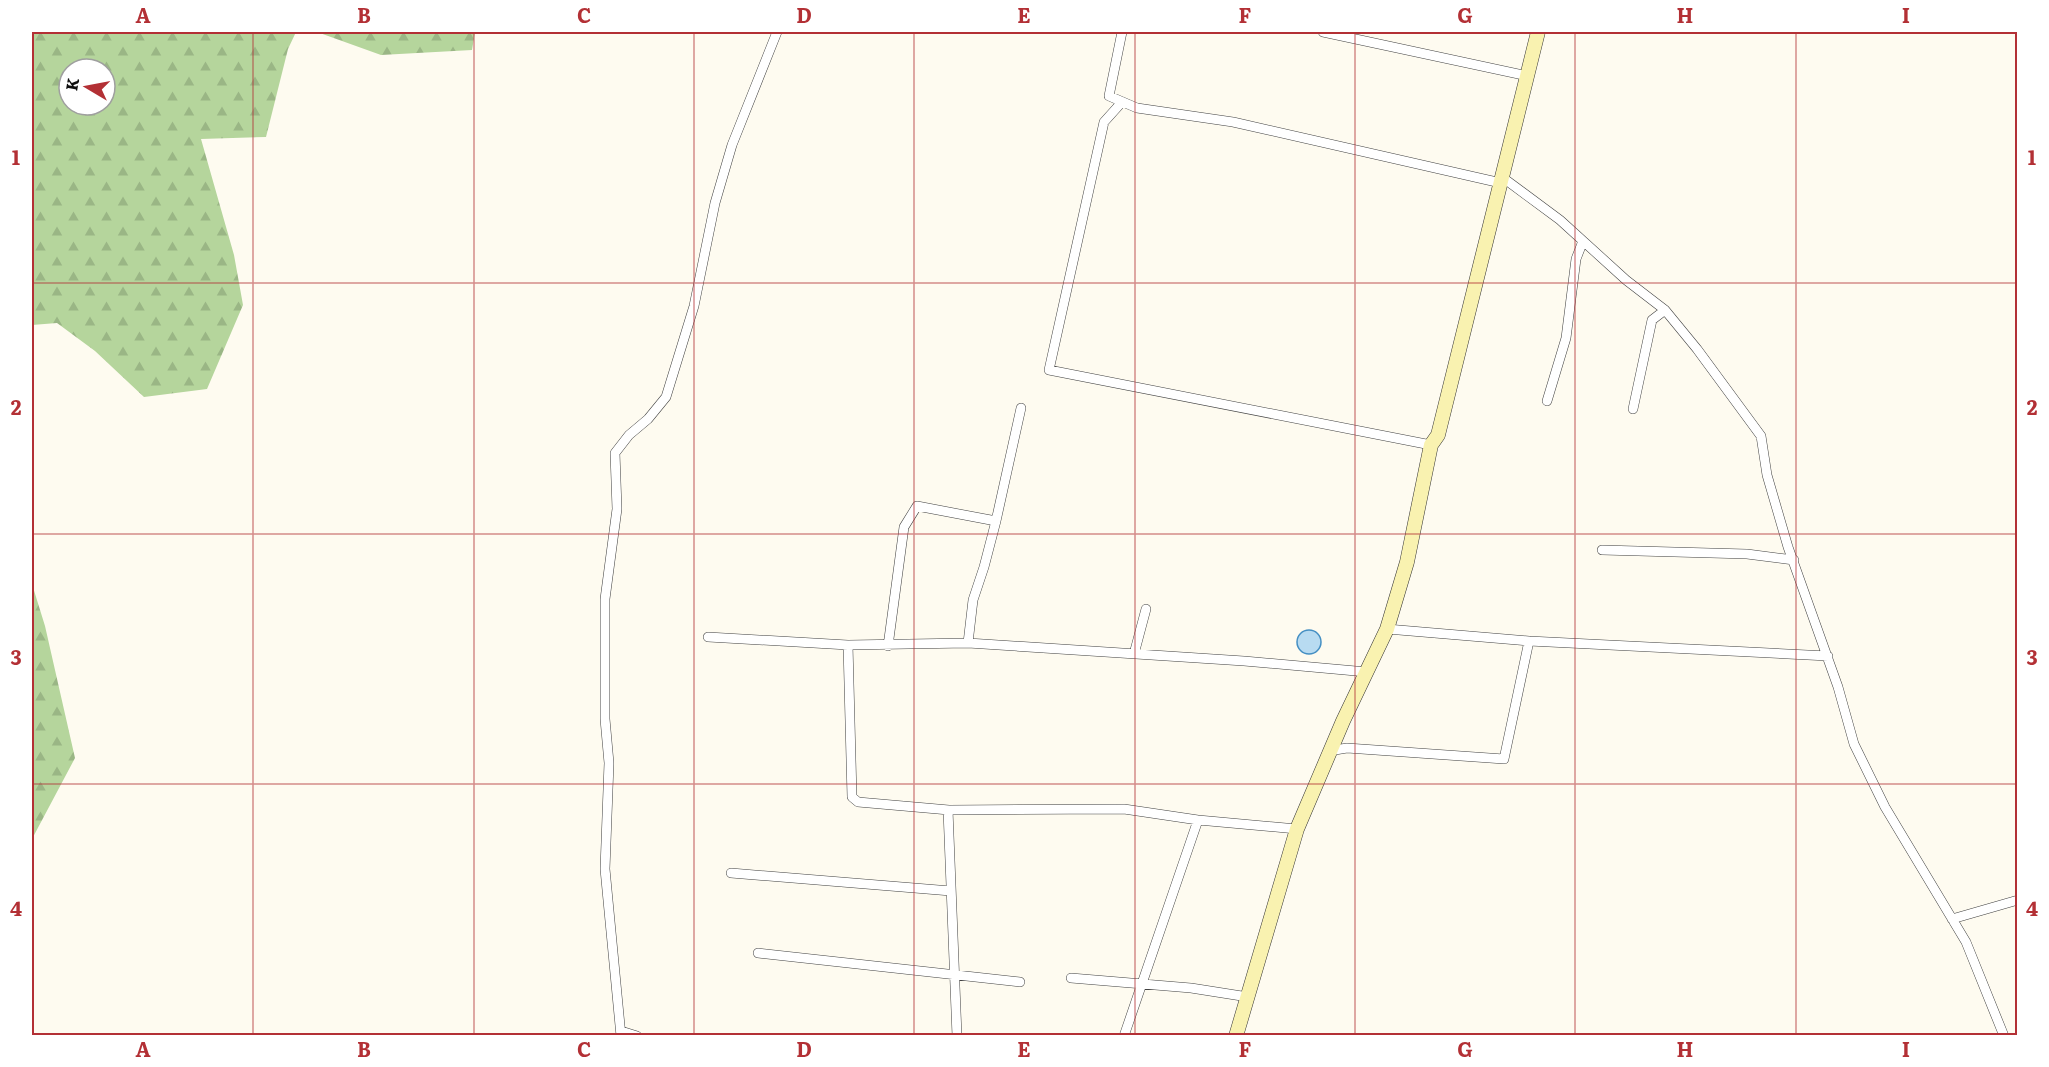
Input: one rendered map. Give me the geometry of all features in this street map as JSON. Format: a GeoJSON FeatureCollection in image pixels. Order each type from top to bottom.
{"type":"FeatureCollection","features":[{"type":"Feature","properties":{"kind":"main road"},"geometry":{"type":"LineString","coordinates":[[1236,1035],[1297,829],[1329,751],[1387,629],[1407,562],[1431,445],[1438,435],[1538,32]]}},
{"type":"Feature","properties":{"kind":"street"},"geometry":{"type":"LineString","coordinates":[[637,1035],[621,1033],[605,869],[609,763],[605,719],[605,599],[617,509],[615,453],[629,435],[648,420],[666,397],[694,306],[715,203],[732,145],[777,32]]}},
{"type":"Feature","properties":{"kind":"street"},"geometry":{"type":"LineString","coordinates":[[1122,32],[1109,96],[1137,108],[1233,122],[1502,180],[1560,220],[1626,280],[1665,310],[1697,349],[1761,436],[1767,475],[1828,656],[1854,744],[1885,807],[1966,942],[2004,1035]]}},
{"type":"Feature","properties":{"kind":"street"},"geometry":{"type":"LineString","coordinates":[[1323,32],[1528,76]]}},
{"type":"Feature","properties":{"kind":"street"},"geometry":{"type":"LineString","coordinates":[[1122,102],[1104,122],[1048,370],[1431,445]]}},
{"type":"Feature","properties":{"kind":"street"},"geometry":{"type":"LineString","coordinates":[[1547,401],[1566,338],[1576,259],[1583,241]]}},
{"type":"Feature","properties":{"kind":"street"},"geometry":{"type":"LineString","coordinates":[[1633,409],[1652,320],[1665,310]]}},
{"type":"Feature","properties":{"kind":"street"},"geometry":{"type":"LineString","coordinates":[[968,643],[973,600],[996,521],[1021,408]]}},
{"type":"Feature","properties":{"kind":"street"},"geometry":{"type":"LineString","coordinates":[[888,646],[904,527],[917,506],[996,521]]}},
{"type":"Feature","properties":{"kind":"street"},"geometry":{"type":"LineString","coordinates":[[1602,550],[1747,554],[1794,560]]}},
{"type":"Feature","properties":{"kind":"street"},"geometry":{"type":"LineString","coordinates":[[1134,654],[1146,609]]}},
{"type":"Feature","properties":{"kind":"street"},"geometry":{"type":"LineString","coordinates":[[1387,629],[1529,641],[1828,656]]}},
{"type":"Feature","properties":{"kind":"street"},"geometry":{"type":"LineString","coordinates":[[708,638],[888,646],[968,643],[1244,661],[1367,672]]}},
{"type":"Feature","properties":{"kind":"street"},"geometry":{"type":"LineString","coordinates":[[1329,751],[1347,748],[1504,759],[1529,641]]}},
{"type":"Feature","properties":{"kind":"street"},"geometry":{"type":"LineString","coordinates":[[848,645],[852,798],[858,802],[948,810],[1124,809],[1198,820],[1297,829]]}},
{"type":"Feature","properties":{"kind":"street"},"geometry":{"type":"LineString","coordinates":[[948,810],[957,1035]]}},
{"type":"Feature","properties":{"kind":"street"},"geometry":{"type":"LineString","coordinates":[[1124,1035],[1198,820]]}},
{"type":"Feature","properties":{"kind":"street"},"geometry":{"type":"LineString","coordinates":[[731,873],[951,891]]}},
{"type":"Feature","properties":{"kind":"street"},"geometry":{"type":"LineString","coordinates":[[1952,919],[2018,900]]}},
{"type":"Feature","properties":{"kind":"street"},"geometry":{"type":"LineString","coordinates":[[758,953],[1020,982]]}},
{"type":"Feature","properties":{"kind":"street"},"geometry":{"type":"LineString","coordinates":[[1071,978],[1142,983],[1248,997]]}},
{"type":"Feature","properties":{"kind":"green space"},"geometry":{"type":"Polygon","coordinates":[[[32,32],[296,32],[288,49],[266,137],[201,139],[234,255],[243,305],[207,389],[144,397],[95,351],[57,323],[32,325],[32,32]]]}},
{"type":"Feature","properties":{"kind":"green space"},"geometry":{"type":"Polygon","coordinates":[[[317,32],[475,32],[472,50],[381,55],[317,32]]]}},
{"type":"Feature","properties":{"kind":"green space"},"geometry":{"type":"Polygon","coordinates":[[[32,584],[45,626],[75,758],[32,839],[32,584]]]}},
{"type":"Feature","properties":{"kind":"water"},"geometry":{"type":"Polygon","coordinates":[[[1309,630],[1317,634],[1321,642],[1317,650],[1309,654],[1301,650],[1297,642],[1301,634],[1309,630]]]}}]}
